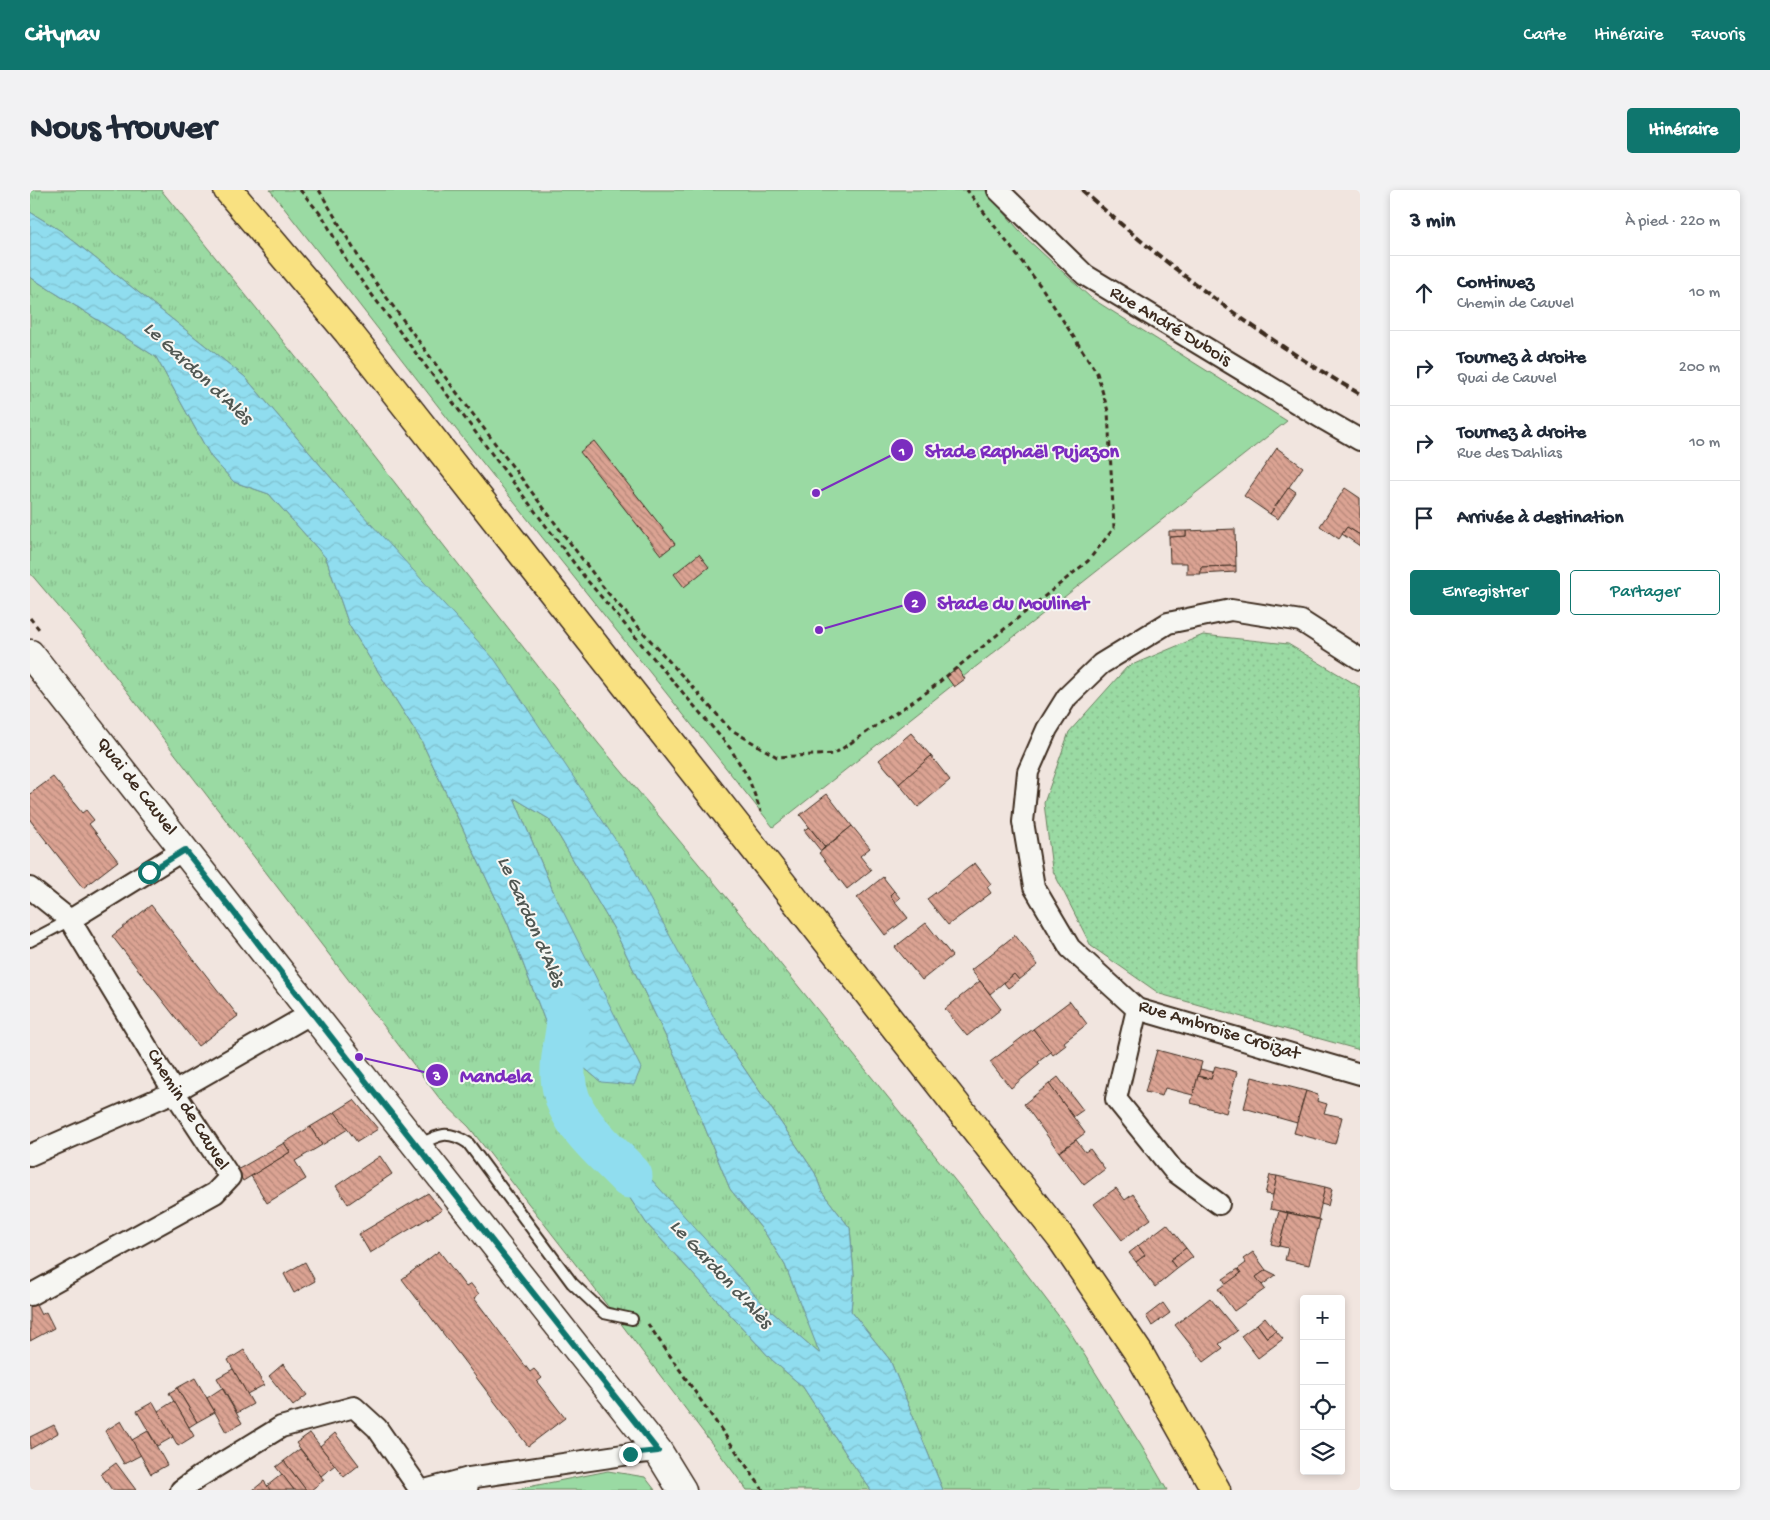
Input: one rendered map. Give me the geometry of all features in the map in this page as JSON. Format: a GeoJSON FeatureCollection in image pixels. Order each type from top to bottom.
{"type":"FeatureCollection","features":[{"type":"Feature","properties":{"kind":"main road"},"geometry":{"type":"LineString","coordinates":[[228,190],[348,332],[1062,1238],[1140,1355],[1216,1490]]}},
{"type":"Feature","properties":{"kind":"street","name":"Rue André Dubois"},"geometry":{"type":"LineString","coordinates":[[998,190],[1085,275],[1360,440]]}},
{"type":"Feature","properties":{"kind":"street","name":"Rue Ambroise Croizat"},"geometry":{"type":"LineString","coordinates":[[1360,659],[1301,622],[1230,610],[1168,623],[1101,664],[1062,705],[1047,730],[1028,772],[1023,822],[1034,887],[1070,948],[1137,1009],[1360,1074]]}},
{"type":"Feature","properties":{"kind":"street","name":"Quai de Cauvel"},"geometry":{"type":"LineString","coordinates":[[30,654],[658,1451],[682,1490]]}},
{"type":"Feature","properties":{"kind":"street"},"geometry":{"type":"LineString","coordinates":[[70,920],[185,850]]}},
{"type":"Feature","properties":{"kind":"street","name":"Chemin de Cauvel"},"geometry":{"type":"LineString","coordinates":[[30,888],[70,920],[174,1092],[230,1177],[215,1193],[30,1295]]}},
{"type":"Feature","properties":{"kind":"street"},"geometry":{"type":"LineString","coordinates":[[1137,1009],[1116,1098],[1174,1171],[1218,1204]]}},
{"type":"Feature","properties":{"kind":"street"},"geometry":{"type":"LineString","coordinates":[[30,1155],[174,1092],[312,1013]]}},
{"type":"Feature","properties":{"kind":"street"},"geometry":{"type":"LineString","coordinates":[[181,1490],[281,1427],[354,1407],[377,1428],[420,1490]]}},
{"type":"Feature","properties":{"kind":"street"},"geometry":{"type":"LineString","coordinates":[[425,1490],[468,1484],[620,1455],[658,1451]]}},
{"type":"Feature","properties":{"kind":"lane"},"geometry":{"type":"LineString","coordinates":[[30,940],[70,920]]}},
{"type":"Feature","properties":{"kind":"lane"},"geometry":{"type":"LineString","coordinates":[[416,1146],[440,1135],[457,1136],[468,1143],[572,1283],[604,1314],[632,1319]]}},
{"type":"Feature","properties":{"kind":"path"},"geometry":{"type":"LineString","coordinates":[[319,190],[365,268],[607,592],[730,729],[777,757],[834,754],[927,692],[1088,561],[1114,528],[1108,411],[1096,373],[1042,288],[967,190]]}},
{"type":"Feature","properties":{"kind":"path"},"geometry":{"type":"LineString","coordinates":[[632,1319],[640,1313],[763,1490]]}},
{"type":"Feature","properties":{"kind":"green space"},"geometry":{"type":"Polygon","coordinates":[[[30,190],[161,190],[324,392],[598,743],[728,899],[970,1199],[1067,1327],[1167,1490],[943,1490],[890,1360],[851,1311],[854,1275],[850,1228],[822,1192],[815,1173],[731,1049],[361,513],[245,377],[61,231],[30,212],[30,190]]]}},
{"type":"Feature","properties":{"kind":"green space"},"geometry":{"type":"Polygon","coordinates":[[[270,190],[985,190],[1025,237],[1091,298],[1287,421],[773,827],[459,433],[270,190]]]}},
{"type":"Feature","properties":{"kind":"green space"},"geometry":{"type":"Polygon","coordinates":[[[30,277],[156,357],[211,457],[234,482],[269,494],[326,558],[349,625],[421,740],[508,924],[554,1045],[563,1076],[576,1061],[601,1082],[553,891],[514,798],[549,819],[614,929],[678,1062],[730,1189],[765,1233],[785,1265],[821,1355],[764,1305],[587,1133],[647,1224],[771,1359],[803,1387],[871,1490],[747,1490],[469,1127],[440,1099],[96,651],[30,573],[30,277]]]}},
{"type":"Feature","properties":{"kind":"green space"},"geometry":{"type":"Polygon","coordinates":[[[1203,635],[1288,644],[1360,687],[1360,1050],[1160,994],[1091,946],[1052,869],[1044,803],[1069,732],[1127,667],[1203,635]]]}},
{"type":"Feature","properties":{"kind":"green space"},"geometry":{"type":"Polygon","coordinates":[[[608,1471],[645,1477],[655,1490],[513,1490],[608,1471]]]}},
{"type":"Feature","properties":{"kind":"water"},"geometry":{"type":"Polygon","coordinates":[[[30,212],[61,231],[245,377],[361,513],[495,660],[629,860],[731,1049],[815,1173],[822,1192],[850,1228],[854,1275],[851,1311],[890,1360],[943,1490],[871,1490],[803,1387],[771,1359],[647,1224],[586,1132],[642,1169],[764,1305],[820,1354],[785,1265],[765,1233],[730,1189],[678,1062],[614,929],[549,819],[514,798],[553,891],[641,1068],[634,1085],[601,1082],[576,1061],[563,1076],[554,1045],[508,924],[421,740],[349,625],[326,558],[269,494],[234,482],[211,457],[156,357],[30,277],[30,212]]]}},
{"type":"Feature","properties":{"kind":"building"},"geometry":{"type":"Polygon","coordinates":[[[594,441],[675,544],[661,555],[580,452],[594,441]]]}},
{"type":"Feature","properties":{"kind":"building"},"geometry":{"type":"Polygon","coordinates":[[[1277,448],[1303,467],[1270,514],[1244,496],[1277,448]]]}},
{"type":"Feature","properties":{"kind":"building"},"geometry":{"type":"Polygon","coordinates":[[[1289,487],[1296,492],[1278,519],[1270,514],[1289,487]]]}},
{"type":"Feature","properties":{"kind":"building"},"geometry":{"type":"Polygon","coordinates":[[[1345,488],[1360,498],[1360,535],[1347,527],[1339,539],[1320,526],[1345,488]]]}},
{"type":"Feature","properties":{"kind":"building"},"geometry":{"type":"Polygon","coordinates":[[[1347,527],[1360,535],[1360,546],[1342,534],[1347,527]]]}},
{"type":"Feature","properties":{"kind":"building"},"geometry":{"type":"Polygon","coordinates":[[[1235,529],[1236,566],[1201,567],[1201,574],[1187,574],[1187,563],[1170,563],[1169,537],[1186,536],[1186,531],[1235,529]]]}},
{"type":"Feature","properties":{"kind":"building"},"geometry":{"type":"Polygon","coordinates":[[[1169,531],[1186,531],[1186,536],[1169,537],[1169,531]]]}},
{"type":"Feature","properties":{"kind":"building"},"geometry":{"type":"Polygon","coordinates":[[[699,554],[709,567],[684,587],[674,574],[699,554]]]}},
{"type":"Feature","properties":{"kind":"building"},"geometry":{"type":"Polygon","coordinates":[[[1236,566],[1236,572],[1201,574],[1201,567],[1236,566]]]}},
{"type":"Feature","properties":{"kind":"building"},"geometry":{"type":"Polygon","coordinates":[[[957,668],[965,679],[954,687],[946,676],[957,668]]]}},
{"type":"Feature","properties":{"kind":"building"},"geometry":{"type":"Polygon","coordinates":[[[911,733],[931,756],[899,784],[879,760],[911,733]]]}},
{"type":"Feature","properties":{"kind":"building"},"geometry":{"type":"Polygon","coordinates":[[[931,756],[950,780],[918,807],[899,784],[931,756]]]}},
{"type":"Feature","properties":{"kind":"building"},"geometry":{"type":"Polygon","coordinates":[[[53,777],[82,813],[86,810],[94,820],[89,824],[118,861],[83,888],[30,820],[30,794],[53,777]]]}},
{"type":"Feature","properties":{"kind":"building"},"geometry":{"type":"Polygon","coordinates":[[[827,794],[852,826],[825,847],[800,815],[827,794]]]}},
{"type":"Feature","properties":{"kind":"building"},"geometry":{"type":"Polygon","coordinates":[[[852,826],[870,848],[860,856],[871,870],[847,889],[819,853],[852,826]]]}},
{"type":"Feature","properties":{"kind":"building"},"geometry":{"type":"Polygon","coordinates":[[[809,827],[825,847],[821,851],[804,830],[809,827]]]}},
{"type":"Feature","properties":{"kind":"building"},"geometry":{"type":"Polygon","coordinates":[[[975,863],[991,884],[987,887],[991,893],[948,925],[927,899],[975,863]]]}},
{"type":"Feature","properties":{"kind":"building"},"geometry":{"type":"Polygon","coordinates":[[[883,877],[894,891],[890,895],[908,918],[885,935],[857,898],[883,877]]]}},
{"type":"Feature","properties":{"kind":"building"},"geometry":{"type":"Polygon","coordinates":[[[894,891],[900,898],[895,902],[890,895],[894,891]]]}},
{"type":"Feature","properties":{"kind":"building"},"geometry":{"type":"Polygon","coordinates":[[[151,905],[238,1016],[198,1046],[112,936],[151,905]]]}},
{"type":"Feature","properties":{"kind":"building"},"geometry":{"type":"Polygon","coordinates":[[[926,923],[952,956],[922,980],[895,947],[926,923]]]}},
{"type":"Feature","properties":{"kind":"building"},"geometry":{"type":"Polygon","coordinates":[[[1015,935],[1038,965],[1019,980],[1014,974],[990,994],[971,970],[1015,935]]]}},
{"type":"Feature","properties":{"kind":"building"},"geometry":{"type":"Polygon","coordinates":[[[1014,974],[1019,980],[1008,988],[1004,983],[1014,974]]]}},
{"type":"Feature","properties":{"kind":"building"},"geometry":{"type":"Polygon","coordinates":[[[980,981],[1001,1009],[967,1036],[945,1009],[980,981]]]}},
{"type":"Feature","properties":{"kind":"building"},"geometry":{"type":"Polygon","coordinates":[[[1070,1001],[1087,1024],[1064,1042],[1066,1045],[1053,1055],[1033,1029],[1070,1001]]]}},
{"type":"Feature","properties":{"kind":"building"},"geometry":{"type":"Polygon","coordinates":[[[1033,1029],[1051,1052],[1038,1062],[1040,1064],[1011,1088],[990,1062],[1033,1029]]]}},
{"type":"Feature","properties":{"kind":"building"},"geometry":{"type":"Polygon","coordinates":[[[1157,1050],[1202,1062],[1193,1095],[1165,1088],[1162,1096],[1145,1092],[1157,1050]]]}},
{"type":"Feature","properties":{"kind":"building"},"geometry":{"type":"Polygon","coordinates":[[[1215,1066],[1237,1072],[1226,1113],[1191,1103],[1198,1076],[1211,1079],[1215,1066]]]}},
{"type":"Feature","properties":{"kind":"building"},"geometry":{"type":"Polygon","coordinates":[[[1200,1069],[1213,1072],[1211,1079],[1198,1076],[1200,1069]]]}},
{"type":"Feature","properties":{"kind":"building"},"geometry":{"type":"Polygon","coordinates":[[[1058,1077],[1083,1110],[1073,1117],[1049,1084],[1058,1077]]]}},
{"type":"Feature","properties":{"kind":"building"},"geometry":{"type":"Polygon","coordinates":[[[1252,1077],[1306,1091],[1297,1123],[1244,1108],[1252,1077]]]}},
{"type":"Feature","properties":{"kind":"building"},"geometry":{"type":"Polygon","coordinates":[[[1049,1084],[1085,1133],[1059,1152],[1024,1104],[1049,1084]]]}},
{"type":"Feature","properties":{"kind":"building"},"geometry":{"type":"Polygon","coordinates":[[[1306,1091],[1318,1095],[1317,1101],[1327,1104],[1324,1113],[1342,1117],[1335,1144],[1294,1133],[1306,1091]]]}},
{"type":"Feature","properties":{"kind":"building"},"geometry":{"type":"Polygon","coordinates":[[[354,1100],[378,1129],[357,1142],[335,1112],[354,1100]]]}},
{"type":"Feature","properties":{"kind":"building"},"geometry":{"type":"Polygon","coordinates":[[[335,1112],[348,1129],[322,1145],[310,1127],[335,1112]]]}},
{"type":"Feature","properties":{"kind":"building"},"geometry":{"type":"Polygon","coordinates":[[[310,1127],[322,1145],[295,1161],[306,1179],[267,1203],[251,1176],[290,1152],[284,1143],[310,1127]]]}},
{"type":"Feature","properties":{"kind":"building"},"geometry":{"type":"Polygon","coordinates":[[[1076,1140],[1085,1152],[1090,1149],[1105,1169],[1084,1185],[1059,1152],[1076,1140]]]}},
{"type":"Feature","properties":{"kind":"building"},"geometry":{"type":"Polygon","coordinates":[[[284,1143],[290,1152],[243,1181],[237,1170],[284,1143]]]}},
{"type":"Feature","properties":{"kind":"building"},"geometry":{"type":"Polygon","coordinates":[[[380,1156],[392,1174],[348,1204],[336,1186],[380,1156]]]}},
{"type":"Feature","properties":{"kind":"building"},"geometry":{"type":"Polygon","coordinates":[[[1270,1175],[1277,1176],[1273,1195],[1265,1194],[1270,1175]]]}},
{"type":"Feature","properties":{"kind":"building"},"geometry":{"type":"Polygon","coordinates":[[[1277,1176],[1325,1187],[1318,1219],[1270,1209],[1277,1176]]]}},
{"type":"Feature","properties":{"kind":"building"},"geometry":{"type":"Polygon","coordinates":[[[1325,1187],[1332,1189],[1328,1206],[1321,1204],[1325,1187]]]}},
{"type":"Feature","properties":{"kind":"building"},"geometry":{"type":"Polygon","coordinates":[[[1116,1188],[1125,1200],[1133,1194],[1151,1219],[1122,1240],[1094,1204],[1116,1188]]]}},
{"type":"Feature","properties":{"kind":"building"},"geometry":{"type":"Polygon","coordinates":[[[428,1193],[442,1210],[370,1253],[359,1234],[428,1193]]]}},
{"type":"Feature","properties":{"kind":"building"},"geometry":{"type":"Polygon","coordinates":[[[1279,1211],[1288,1213],[1279,1246],[1271,1244],[1279,1211]]]}},
{"type":"Feature","properties":{"kind":"building"},"geometry":{"type":"Polygon","coordinates":[[[1288,1213],[1320,1220],[1309,1265],[1285,1260],[1288,1248],[1279,1246],[1288,1213]]]}},
{"type":"Feature","properties":{"kind":"building"},"geometry":{"type":"Polygon","coordinates":[[[1167,1224],[1186,1248],[1170,1260],[1177,1269],[1155,1287],[1136,1262],[1145,1255],[1138,1246],[1167,1224]]]}},
{"type":"Feature","properties":{"kind":"building"},"geometry":{"type":"Polygon","coordinates":[[[1138,1246],[1145,1255],[1136,1262],[1129,1253],[1138,1246]]]}},
{"type":"Feature","properties":{"kind":"building"},"geometry":{"type":"Polygon","coordinates":[[[1186,1248],[1193,1257],[1177,1269],[1170,1260],[1186,1248]]]}},
{"type":"Feature","properties":{"kind":"building"},"geometry":{"type":"Polygon","coordinates":[[[439,1251],[466,1287],[471,1284],[479,1294],[474,1298],[530,1372],[534,1369],[542,1378],[537,1382],[565,1418],[528,1446],[402,1279],[439,1251]]]}},
{"type":"Feature","properties":{"kind":"building"},"geometry":{"type":"Polygon","coordinates":[[[1253,1252],[1266,1270],[1256,1277],[1265,1289],[1234,1311],[1218,1289],[1241,1273],[1238,1269],[1246,1263],[1243,1259],[1253,1252]]]}},
{"type":"Feature","properties":{"kind":"building"},"geometry":{"type":"Polygon","coordinates":[[[305,1262],[315,1281],[294,1293],[284,1274],[305,1262]]]}},
{"type":"Feature","properties":{"kind":"building"},"geometry":{"type":"Polygon","coordinates":[[[1238,1269],[1241,1273],[1226,1284],[1223,1279],[1238,1269]]]}},
{"type":"Feature","properties":{"kind":"building"},"geometry":{"type":"Polygon","coordinates":[[[1266,1270],[1276,1275],[1262,1285],[1256,1277],[1266,1270]]]}},
{"type":"Feature","properties":{"kind":"building"},"geometry":{"type":"Polygon","coordinates":[[[1210,1298],[1237,1331],[1219,1344],[1223,1348],[1204,1362],[1175,1325],[1210,1298]]]}},
{"type":"Feature","properties":{"kind":"building"},"geometry":{"type":"Polygon","coordinates":[[[33,1299],[41,1315],[46,1312],[54,1328],[30,1341],[30,1301],[33,1299]]]}},
{"type":"Feature","properties":{"kind":"building"},"geometry":{"type":"Polygon","coordinates":[[[1163,1303],[1170,1313],[1152,1326],[1146,1316],[1163,1303]]]}},
{"type":"Feature","properties":{"kind":"building"},"geometry":{"type":"Polygon","coordinates":[[[1265,1317],[1276,1331],[1267,1338],[1257,1324],[1265,1317]]]}},
{"type":"Feature","properties":{"kind":"building"},"geometry":{"type":"Polygon","coordinates":[[[1257,1324],[1267,1338],[1276,1331],[1283,1339],[1258,1358],[1241,1336],[1257,1324]]]}},
{"type":"Feature","properties":{"kind":"building"},"geometry":{"type":"Polygon","coordinates":[[[244,1350],[264,1385],[247,1394],[228,1360],[244,1350]]]}},
{"type":"Feature","properties":{"kind":"building"},"geometry":{"type":"Polygon","coordinates":[[[283,1364],[307,1395],[293,1406],[269,1376],[283,1364]]]}},
{"type":"Feature","properties":{"kind":"building"},"geometry":{"type":"Polygon","coordinates":[[[233,1369],[253,1404],[237,1413],[217,1378],[233,1369]]]}},
{"type":"Feature","properties":{"kind":"building"},"geometry":{"type":"Polygon","coordinates":[[[195,1378],[215,1412],[197,1422],[177,1388],[195,1378]]]}},
{"type":"Feature","properties":{"kind":"building"},"geometry":{"type":"Polygon","coordinates":[[[177,1388],[197,1422],[189,1427],[169,1393],[177,1388]]]}},
{"type":"Feature","properties":{"kind":"building"},"geometry":{"type":"Polygon","coordinates":[[[222,1388],[242,1423],[226,1432],[207,1398],[222,1388]]]}},
{"type":"Feature","properties":{"kind":"building"},"geometry":{"type":"Polygon","coordinates":[[[174,1401],[194,1436],[178,1446],[158,1411],[174,1401]]]}},
{"type":"Feature","properties":{"kind":"building"},"geometry":{"type":"Polygon","coordinates":[[[153,1402],[173,1437],[157,1446],[137,1411],[153,1402]]]}},
{"type":"Feature","properties":{"kind":"building"},"geometry":{"type":"Polygon","coordinates":[[[121,1421],[141,1455],[124,1464],[105,1431],[121,1421]]]}},
{"type":"Feature","properties":{"kind":"building"},"geometry":{"type":"Polygon","coordinates":[[[54,1425],[58,1433],[30,1449],[30,1437],[54,1425]]]}},
{"type":"Feature","properties":{"kind":"building"},"geometry":{"type":"Polygon","coordinates":[[[148,1431],[167,1465],[151,1474],[132,1440],[148,1431]]]}},
{"type":"Feature","properties":{"kind":"building"},"geometry":{"type":"Polygon","coordinates":[[[310,1433],[335,1465],[321,1476],[296,1443],[310,1433]]]}},
{"type":"Feature","properties":{"kind":"building"},"geometry":{"type":"Polygon","coordinates":[[[335,1433],[359,1465],[344,1477],[320,1446],[335,1433]]]}},
{"type":"Feature","properties":{"kind":"building"},"geometry":{"type":"Polygon","coordinates":[[[300,1449],[324,1480],[311,1490],[306,1490],[284,1461],[300,1449]]]}},
{"type":"Feature","properties":{"kind":"building"},"geometry":{"type":"Polygon","coordinates":[[[284,1461],[306,1490],[294,1490],[276,1467],[284,1461]]]}},
{"type":"Feature","properties":{"kind":"building"},"geometry":{"type":"Polygon","coordinates":[[[116,1463],[136,1490],[112,1490],[101,1474],[116,1463]]]}},
{"type":"Feature","properties":{"kind":"building"},"geometry":{"type":"Polygon","coordinates":[[[282,1474],[294,1490],[270,1490],[267,1486],[282,1474]]]}},
{"type":"Feature","properties":{"kind":"building"},"geometry":{"type":"Polygon","coordinates":[[[264,1481],[270,1490],[253,1490],[264,1481]]]}},
{"type":"Feature","properties":{"kind":"waterway","name":"Le Gardon d'Alès"},"geometry":{"type":"LineString","coordinates":[[567,1015],[569,1022],[563,1070],[565,1092],[578,1119],[587,1132],[630,1176]]}},
{"type":"Feature","properties":{"kind":"railway"},"geometry":{"type":"LineString","coordinates":[[1082,190],[1216,300],[1286,349],[1360,394]]}},
{"type":"Feature","properties":{"kind":"place","name":"Stade Raphaël Pujazon"},"geometry":{"type":"Point","coordinates":[816,493]}},
{"type":"Feature","properties":{"kind":"place","name":"Stade du Moulinet"},"geometry":{"type":"Point","coordinates":[819,630]}},
{"type":"Feature","properties":{"kind":"place","name":"Mandela"},"geometry":{"type":"Point","coordinates":[359,1057]}},
{"type":"Feature","properties":{"kind":"route"},"geometry":{"type":"LineString","coordinates":[[149,872],[185,850],[658,1451],[630,1454]]}}]}
